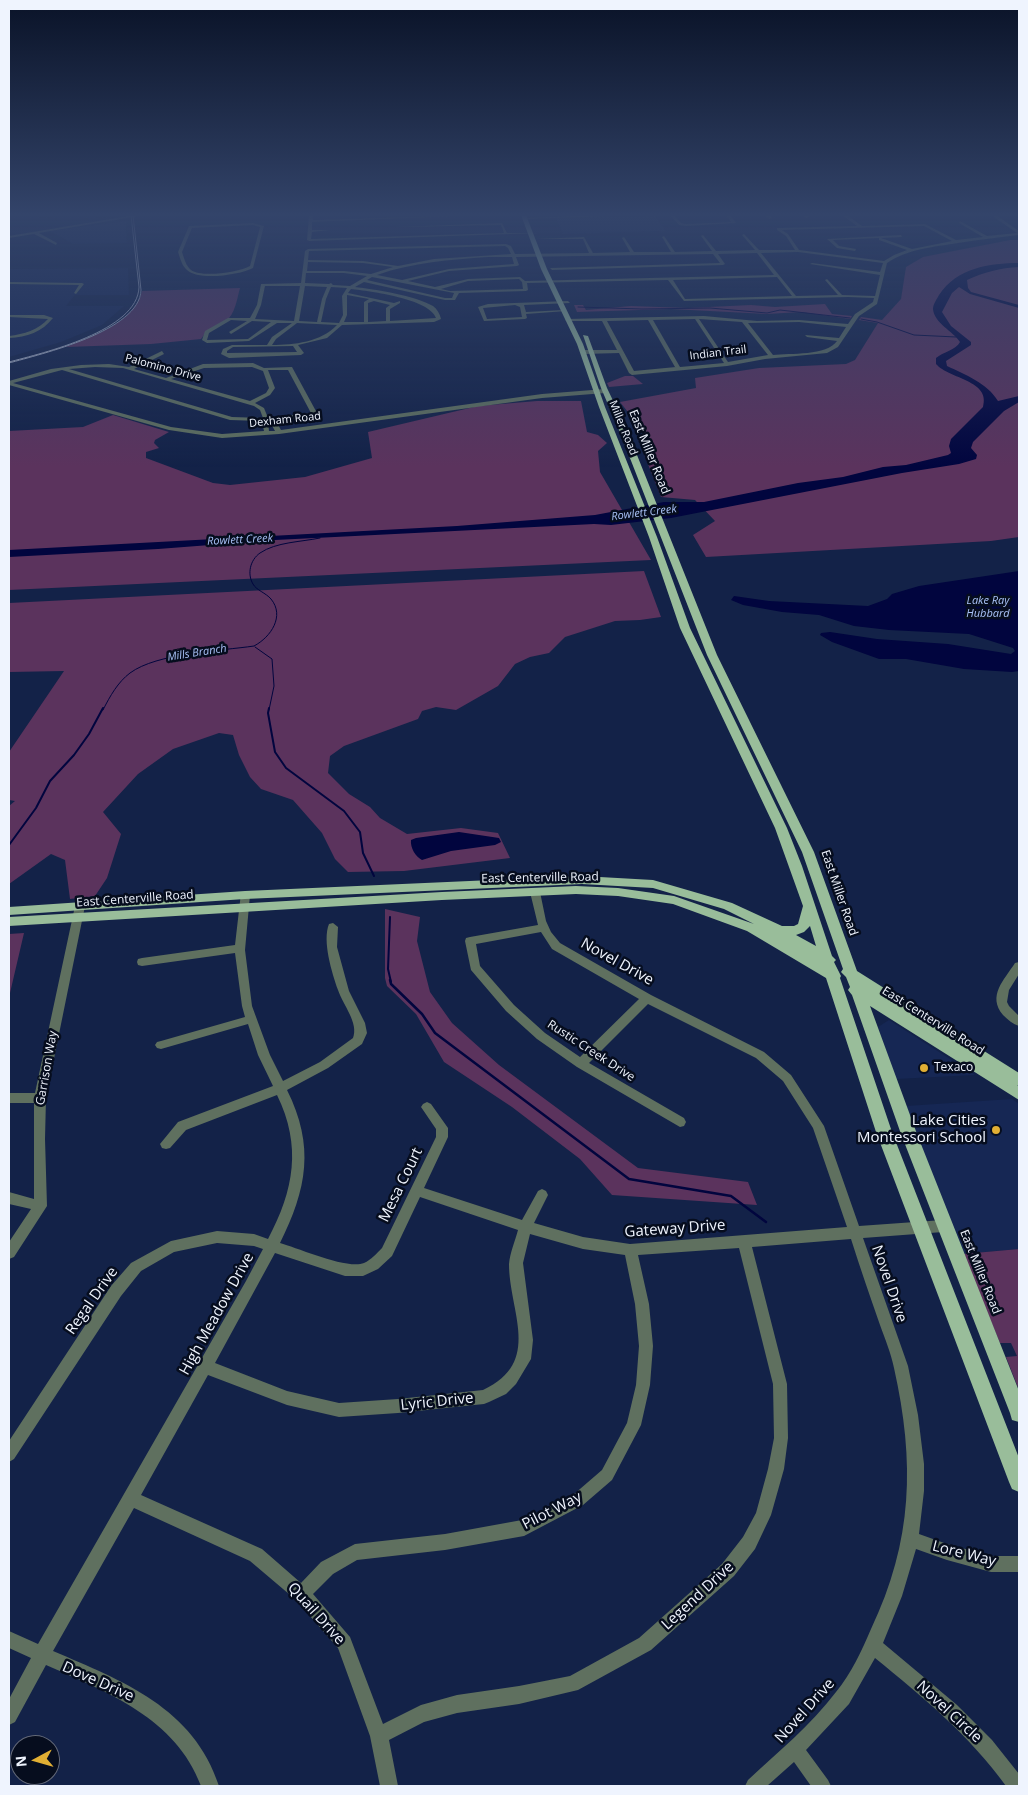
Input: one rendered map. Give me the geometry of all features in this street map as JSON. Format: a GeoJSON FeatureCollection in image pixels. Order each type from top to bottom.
{"type":"FeatureCollection","features":[{"type":"Feature","properties":{"kind":"main road","name":"Miller Road"},"geometry":{"type":"LineString","coordinates":[[561,299],[580,326],[592,352],[606,393]]}},
{"type":"Feature","properties":{"kind":"main road","name":"Miller Road"},"geometry":{"type":"LineString","coordinates":[[564,299],[564,311],[583,352],[663,567]]}},
{"type":"Feature","properties":{"kind":"main road","name":"East Miller Road"},"geometry":{"type":"LineString","coordinates":[[606,393],[623,430],[712,655],[790,812],[820,884],[856,990],[943,1226],[1019,1413]]}},
{"type":"Feature","properties":{"kind":"main road"},"geometry":{"type":"LineString","coordinates":[[663,567],[672,570],[678,582],[684,587]]}},
{"type":"Feature","properties":{"kind":"main road"},"geometry":{"type":"LineString","coordinates":[[663,567],[681,616],[774,814],[810,904],[884,1132],[1019,1482]]}},
{"type":"Feature","properties":{"kind":"main road"},"geometry":{"type":"LineString","coordinates":[[681,616],[696,616]]}},
{"type":"Feature","properties":{"kind":"main road"},"geometry":{"type":"LineString","coordinates":[[774,814],[790,812]]}},
{"type":"Feature","properties":{"kind":"main road","name":"East Centerville Road"},"geometry":{"type":"LineString","coordinates":[[9,922],[78,912],[245,901],[535,887],[582,880],[653,884],[728,906],[780,931],[829,967],[856,990],[901,1019],[1019,1080]]}},
{"type":"Feature","properties":{"kind":"main road","name":"East Centerville Road"},"geometry":{"type":"LineString","coordinates":[[535,887],[618,892],[674,900],[752,928],[829,967],[850,973],[1019,1094]]}},
{"type":"Feature","properties":{"kind":"main road"},"geometry":{"type":"LineString","coordinates":[[780,931],[797,931],[803,928],[810,904]]}},
{"type":"Feature","properties":{"kind":"main road","name":"East Centerville Road"},"geometry":{"type":"LineString","coordinates":[[9,911],[78,912]]}},
{"type":"Feature","properties":{"kind":"main road"},"geometry":{"type":"LineString","coordinates":[[871,1031],[873,1022],[881,1015],[901,1019]]}},
{"type":"Feature","properties":{"kind":"street"},"geometry":{"type":"LineString","coordinates":[[231,333],[251,321],[257,313],[260,299]]}},
{"type":"Feature","properties":{"kind":"street"},"geometry":{"type":"LineString","coordinates":[[269,346],[271,341],[296,323],[299,316],[301,299]]}},
{"type":"Feature","properties":{"kind":"street"},"geometry":{"type":"LineString","coordinates":[[318,324],[322,312],[323,299]]}},
{"type":"Feature","properties":{"kind":"street"},"geometry":{"type":"LineString","coordinates":[[295,345],[301,353],[229,356],[224,354],[225,350],[232,346],[295,345],[325,337],[340,324],[344,315],[345,299]]}},
{"type":"Feature","properties":{"kind":"street"},"geometry":{"type":"LineString","coordinates":[[366,323],[366,302],[374,299],[393,304]]}},
{"type":"Feature","properties":{"kind":"street"},"geometry":{"type":"LineString","coordinates":[[275,322],[249,340],[205,342],[204,340],[207,332],[230,319],[340,324],[388,323],[437,321],[438,316],[434,309],[405,299],[393,304],[387,312],[388,323]]}},
{"type":"Feature","properties":{"kind":"street"},"geometry":{"type":"LineString","coordinates":[[683,299],[719,299]]}},
{"type":"Feature","properties":{"kind":"street","name":"Indian Trail"},"geometry":{"type":"LineString","coordinates":[[620,351],[630,371],[636,373],[727,364],[771,356],[825,352],[833,349],[857,315],[874,306],[877,299]]}},
{"type":"Feature","properties":{"kind":"street"},"geometry":{"type":"LineString","coordinates":[[516,304],[522,306],[526,317],[524,319],[486,320],[480,308],[482,306],[516,304],[564,302]]}},
{"type":"Feature","properties":{"kind":"street"},"geometry":{"type":"LineString","coordinates":[[524,312],[564,311]]}},
{"type":"Feature","properties":{"kind":"street"},"geometry":{"type":"LineString","coordinates":[[9,316],[48,316],[52,318],[42,328],[27,334],[9,337]]}},
{"type":"Feature","properties":{"kind":"street"},"geometry":{"type":"LineString","coordinates":[[649,317],[678,368]]}},
{"type":"Feature","properties":{"kind":"street"},"geometry":{"type":"LineString","coordinates":[[568,320],[580,326],[604,319],[696,317],[764,322],[799,321],[850,326]]}},
{"type":"Feature","properties":{"kind":"street"},"geometry":{"type":"LineString","coordinates":[[696,317],[727,364]]}},
{"type":"Feature","properties":{"kind":"street"},"geometry":{"type":"LineString","coordinates":[[583,352],[620,351],[604,319]]}},
{"type":"Feature","properties":{"kind":"street"},"geometry":{"type":"LineString","coordinates":[[744,321],[771,356]]}},
{"type":"Feature","properties":{"kind":"street"},"geometry":{"type":"LineString","coordinates":[[807,336],[840,340]]}},
{"type":"Feature","properties":{"kind":"street"},"geometry":{"type":"LineString","coordinates":[[129,369],[162,353]]}},
{"type":"Feature","properties":{"kind":"street","name":"Palomino Drive"},"geometry":{"type":"LineString","coordinates":[[9,383],[63,369],[98,365],[129,369],[251,402]]}},
{"type":"Feature","properties":{"kind":"street"},"geometry":{"type":"LineString","coordinates":[[63,369],[232,419],[245,421],[269,420],[311,415],[314,413],[290,368],[264,369],[253,365],[203,366],[167,379]]}},
{"type":"Feature","properties":{"kind":"street"},"geometry":{"type":"LineString","coordinates":[[251,402],[263,398],[272,388],[264,369]]}},
{"type":"Feature","properties":{"kind":"street","name":"Palomino Drive"},"geometry":{"type":"LineString","coordinates":[[17,384],[45,374]]}},
{"type":"Feature","properties":{"kind":"street","name":"Dexham Road"},"geometry":{"type":"LineString","coordinates":[[9,383],[179,431],[222,436],[279,432],[568,394],[606,393]]}},
{"type":"Feature","properties":{"kind":"street"},"geometry":{"type":"LineString","coordinates":[[251,402],[262,409],[279,432]]}},
{"type":"Feature","properties":{"kind":"street"},"geometry":{"type":"LineString","coordinates":[[267,433],[264,423],[269,420]]}},
{"type":"Feature","properties":{"kind":"street","name":"Novel Drive"},"geometry":{"type":"LineString","coordinates":[[535,887],[543,928],[556,946],[647,998],[760,1055],[787,1078],[818,1126],[901,1366],[909,1406],[916,1462],[916,1500],[910,1538],[891,1606],[873,1646],[841,1700],[795,1749],[754,1786]]}},
{"type":"Feature","properties":{"kind":"street","name":"High Meadow Drive"},"geometry":{"type":"LineString","coordinates":[[9,1716],[41,1656],[206,1367],[272,1246],[294,1199],[299,1163],[298,1141],[288,1104],[264,1055],[247,1006],[240,948],[245,901]]}},
{"type":"Feature","properties":{"kind":"street","name":"Garrison Way"},"geometry":{"type":"LineString","coordinates":[[41,1206],[40,1098],[78,912]]}},
{"type":"Feature","properties":{"kind":"street"},"geometry":{"type":"LineString","coordinates":[[166,1144],[182,1126],[279,1089],[324,1065],[358,1041],[362,1033],[344,991],[336,962],[332,947],[333,927]]}},
{"type":"Feature","properties":{"kind":"street","name":"Rustic Creek Drive"},"geometry":{"type":"LineString","coordinates":[[543,928],[470,941],[475,967],[510,1008],[541,1036],[582,1064],[680,1122]]}},
{"type":"Feature","properties":{"kind":"street"},"geometry":{"type":"LineString","coordinates":[[142,962],[240,948]]}},
{"type":"Feature","properties":{"kind":"street"},"geometry":{"type":"LineString","coordinates":[[1019,966],[1001,994],[1000,1003],[1006,1013],[1019,1022]]}},
{"type":"Feature","properties":{"kind":"street"},"geometry":{"type":"LineString","coordinates":[[582,1064],[647,998]]}},
{"type":"Feature","properties":{"kind":"street"},"geometry":{"type":"LineString","coordinates":[[161,1045],[252,1020]]}},
{"type":"Feature","properties":{"kind":"street"},"geometry":{"type":"LineString","coordinates":[[9,1098],[40,1098]]}},
{"type":"Feature","properties":{"kind":"street","name":"Mesa Court"},"geometry":{"type":"LineString","coordinates":[[364,1269],[373,1266],[386,1252],[442,1137],[442,1128],[427,1107]]}},
{"type":"Feature","properties":{"kind":"street","name":"Gateway Drive"},"geometry":{"type":"LineString","coordinates":[[417,1191],[525,1227],[583,1243],[630,1250],[943,1226]]}},
{"type":"Feature","properties":{"kind":"street","name":"Lyric Drive"},"geometry":{"type":"LineString","coordinates":[[206,1367],[287,1398],[340,1410],[484,1397],[501,1389],[511,1379],[524,1359],[526,1340],[516,1263],[525,1227],[542,1195]]}},
{"type":"Feature","properties":{"kind":"street"},"geometry":{"type":"LineString","coordinates":[[9,1198],[41,1206],[9,1253]]}},
{"type":"Feature","properties":{"kind":"street","name":"Regal Drive"},"geometry":{"type":"LineString","coordinates":[[9,1454],[116,1291],[136,1266],[171,1247],[217,1237],[254,1240],[344,1270],[356,1272],[364,1269]]}},
{"type":"Feature","properties":{"kind":"street","name":"Legend Drive"},"geometry":{"type":"LineString","coordinates":[[379,1736],[421,1714],[457,1704],[520,1696],[572,1684],[645,1644],[728,1570],[749,1543],[763,1515],[776,1469],[781,1429],[780,1384],[744,1240]]}},
{"type":"Feature","properties":{"kind":"street","name":"Pilot Way"},"geometry":{"type":"LineString","coordinates":[[302,1594],[327,1568],[355,1552],[445,1542],[524,1528],[578,1500],[607,1475],[634,1424],[643,1385],[646,1346],[642,1304],[630,1250]]}},
{"type":"Feature","properties":{"kind":"street","name":"Quail Drive"},"geometry":{"type":"LineString","coordinates":[[131,1499],[256,1555],[302,1594],[344,1643],[379,1736],[389,1786]]}},
{"type":"Feature","properties":{"kind":"street","name":"Lore Way"},"geometry":{"type":"LineString","coordinates":[[910,1538],[947,1552],[991,1564],[1019,1564]]}},
{"type":"Feature","properties":{"kind":"street","name":"Dove Drive"},"geometry":{"type":"LineString","coordinates":[[9,1640],[41,1656],[131,1694],[159,1713],[182,1737],[201,1762],[210,1786]]}},
{"type":"Feature","properties":{"kind":"street","name":"Novel Circle"},"geometry":{"type":"LineString","coordinates":[[873,1646],[949,1708],[1004,1766],[1017,1786]]}},
{"type":"Feature","properties":{"kind":"street"},"geometry":{"type":"LineString","coordinates":[[795,1749],[822,1786]]}},
{"type":"Feature","properties":{"kind":"shaded area"},"geometry":{"type":"Polygon","coordinates":[[[9,299],[72,299],[66,306],[124,306],[102,325],[61,342],[9,357],[9,299]]]}},
{"type":"Feature","properties":{"kind":"shaded area"},"geometry":{"type":"Polygon","coordinates":[[[139,299],[237,299],[229,318],[206,333],[201,339],[151,344],[66,347],[111,327],[131,312],[139,299]]]}},
{"type":"Feature","properties":{"kind":"shaded area"},"geometry":{"type":"Polygon","coordinates":[[[901,299],[1019,299],[1019,537],[991,541],[706,557],[693,535],[715,521],[695,500],[661,497],[638,439],[646,435],[620,402],[696,388],[695,378],[759,368],[846,364],[855,360],[878,323],[859,320],[861,317],[882,320],[901,299]]]}},
{"type":"Feature","properties":{"kind":"shaded area"},"geometry":{"type":"Polygon","coordinates":[[[825,304],[832,314],[852,316],[850,319],[801,312],[767,314],[671,309],[577,312],[574,305],[583,305],[586,310],[631,306],[688,308],[751,305],[775,307],[825,304]]]}},
{"type":"Feature","properties":{"kind":"shaded area"},"geometry":{"type":"Polygon","coordinates":[[[625,376],[633,376],[643,384],[609,387],[607,383],[625,376]]]}},
{"type":"Feature","properties":{"kind":"shaded area"},"geometry":{"type":"Polygon","coordinates":[[[537,401],[581,401],[587,432],[598,435],[607,443],[598,451],[600,472],[651,560],[9,590],[9,431],[83,427],[113,415],[169,432],[155,440],[154,443],[159,448],[146,452],[146,458],[213,483],[230,485],[305,477],[372,458],[368,432],[478,406],[537,401]]]}},
{"type":"Feature","properties":{"kind":"shaded area"},"geometry":{"type":"Polygon","coordinates":[[[644,571],[661,617],[615,621],[565,637],[549,653],[530,657],[515,664],[498,686],[456,710],[436,707],[422,711],[418,719],[344,746],[330,756],[328,773],[349,794],[370,807],[380,818],[407,834],[461,828],[498,833],[510,858],[404,871],[348,872],[335,859],[322,833],[293,800],[261,789],[250,777],[239,755],[233,735],[219,733],[173,749],[138,774],[103,812],[121,834],[107,878],[95,896],[70,899],[65,860],[51,854],[9,884],[9,806],[15,801],[9,800],[9,752],[64,671],[9,672],[9,603],[644,571]]]}},
{"type":"Feature","properties":{"kind":"shaded area"},"geometry":{"type":"Polygon","coordinates":[[[385,909],[420,917],[417,941],[430,992],[452,1023],[499,1065],[638,1168],[748,1182],[757,1205],[612,1195],[580,1159],[512,1107],[444,1062],[416,1014],[387,986],[385,978],[385,909]]]}},
{"type":"Feature","properties":{"kind":"shaded area"},"geometry":{"type":"Polygon","coordinates":[[[24,933],[10,993],[9,993],[9,934],[24,933]]]}},
{"type":"Feature","properties":{"kind":"shaded area"},"geometry":{"type":"Polygon","coordinates":[[[889,1020],[975,1075],[896,1079],[878,1027],[889,1020]]]}},
{"type":"Feature","properties":{"kind":"shaded area"},"geometry":{"type":"Polygon","coordinates":[[[1012,1099],[1019,1104],[1019,1249],[963,1254],[906,1106],[1012,1099]]]}},
{"type":"Feature","properties":{"kind":"shaded area"},"geometry":{"type":"Polygon","coordinates":[[[1019,1249],[1019,1390],[1006,1357],[1017,1356],[1011,1343],[1000,1343],[963,1254],[1019,1249]]]}},
{"type":"Feature","properties":{"kind":"water","name":"Rowlett Creek"},"geometry":{"type":"Polygon","coordinates":[[[937,299],[949,299],[942,312],[951,326],[971,342],[971,345],[946,361],[947,366],[982,384],[998,401],[1019,396],[1019,402],[1004,411],[973,442],[971,448],[977,455],[976,459],[959,464],[902,473],[671,518],[611,525],[594,524],[275,540],[158,549],[9,557],[9,550],[457,526],[595,515],[664,502],[704,502],[798,483],[843,477],[883,467],[906,465],[948,455],[951,453],[949,446],[951,439],[983,407],[984,398],[981,391],[975,385],[942,369],[936,364],[936,358],[956,347],[960,342],[937,319],[934,314],[934,305],[937,299]]]}},
{"type":"Feature","properties":{"kind":"water"},"geometry":{"type":"Polygon","coordinates":[[[987,299],[996,299],[1019,305],[1019,308],[987,299]]]}},
{"type":"Feature","properties":{"kind":"water","name":"Lake Ray Hubbard"},"geometry":{"type":"Polygon","coordinates":[[[1019,571],[1019,671],[1012,672],[964,669],[906,659],[879,659],[832,642],[820,635],[821,633],[830,632],[877,639],[948,644],[1011,654],[1015,651],[1013,648],[969,634],[889,630],[854,626],[819,615],[782,612],[743,605],[731,600],[734,596],[769,601],[868,606],[887,599],[892,594],[919,586],[1019,571]]]}},
{"type":"Feature","properties":{"kind":"water"},"geometry":{"type":"Polygon","coordinates":[[[459,832],[499,838],[501,842],[495,845],[451,851],[422,860],[411,846],[411,840],[416,838],[459,832]]]}},
{"type":"Feature","properties":{"kind":"waterway"},"geometry":{"type":"LineString","coordinates":[[578,307],[642,309],[710,308],[767,313],[780,310],[850,318]]}},
{"type":"Feature","properties":{"kind":"waterway"},"geometry":{"type":"LineString","coordinates":[[861,319],[877,322],[914,335],[956,337]]}},
{"type":"Feature","properties":{"kind":"waterway","name":"Mills Branch"},"geometry":{"type":"LineString","coordinates":[[103,710],[111,695],[122,681],[130,673],[142,666],[172,657],[254,646],[260,642],[271,632],[277,612],[271,599],[256,588],[251,580],[250,567],[254,559],[266,549],[320,538]]}},
{"type":"Feature","properties":{"kind":"waterway"},"geometry":{"type":"LineString","coordinates":[[255,647],[272,659],[274,686],[269,710]]}},
{"type":"Feature","properties":{"kind":"waterway","name":"Mills Branch"},"geometry":{"type":"LineString","coordinates":[[9,845],[36,808],[50,781],[74,755],[89,734],[103,708]]}},
{"type":"Feature","properties":{"kind":"waterway"},"geometry":{"type":"LineString","coordinates":[[269,708],[268,713],[275,752],[286,768],[344,811],[360,832],[363,853],[374,876]]}},
{"type":"Feature","properties":{"kind":"waterway"},"geometry":{"type":"LineString","coordinates":[[390,917],[388,969],[391,982]]}},
{"type":"Feature","properties":{"kind":"waterway"},"geometry":{"type":"LineString","coordinates":[[390,980],[391,984],[422,1014],[435,1033],[629,1179],[731,1196],[766,1222]]}},
{"type":"Feature","properties":{"kind":"tram line"},"geometry":{"type":"LineString","coordinates":[[9,362],[44,353],[86,338],[106,328],[123,316],[136,299]]}},
{"type":"Feature","properties":{"kind":"railway"},"geometry":{"type":"LineString","coordinates":[[9,363],[65,347],[107,329],[124,317],[136,305],[138,299]]}},
{"type":"Feature","properties":{"kind":"place","name":"Texaco"},"geometry":{"type":"Point","coordinates":[924,1068]}},
{"type":"Feature","properties":{"kind":"place","name":"Lake Cities Montessori School"},"geometry":{"type":"Point","coordinates":[996,1130]}}]}
